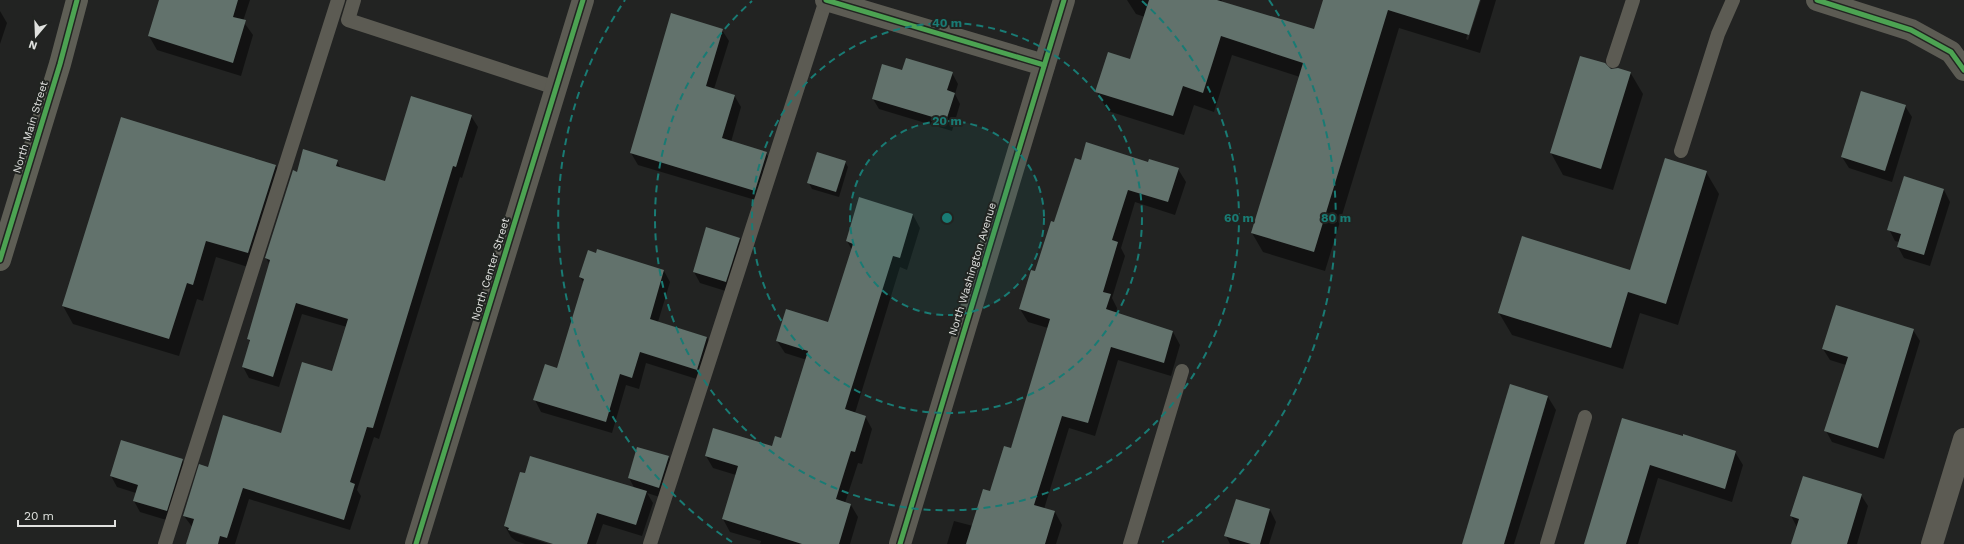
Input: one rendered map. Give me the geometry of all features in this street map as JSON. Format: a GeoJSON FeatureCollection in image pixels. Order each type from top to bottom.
{"type":"FeatureCollection","features":[{"type":"Feature","properties":{"kind":"main road","name":"North Main Street"},"geometry":{"type":"LineString","coordinates":[[0,260],[60,64],[77,0]]}},
{"type":"Feature","properties":{"kind":"street","name":"North Center Street"},"geometry":{"type":"LineString","coordinates":[[416,544],[582,0]]}},
{"type":"Feature","properties":{"kind":"street"},"geometry":{"type":"LineString","coordinates":[[826,0],[1044,65]]}},
{"type":"Feature","properties":{"kind":"street","name":"North Washington Avenue"},"geometry":{"type":"LineString","coordinates":[[900,544],[1064,0]]}},
{"type":"Feature","properties":{"kind":"street"},"geometry":{"type":"LineString","coordinates":[[1817,0],[1911,30],[1951,52],[1964,70]]}},
{"type":"Feature","properties":{"kind":"street"},"geometry":{"type":"LineString","coordinates":[[1932,544],[1964,439]]}},
{"type":"Feature","properties":{"kind":"lane"},"geometry":{"type":"LineString","coordinates":[[165,544],[338,0]]}},
{"type":"Feature","properties":{"kind":"lane"},"geometry":{"type":"LineString","coordinates":[[354,0],[348,20],[556,88]]}},
{"type":"Feature","properties":{"kind":"lane"},"geometry":{"type":"LineString","coordinates":[[650,544],[826,0]]}},
{"type":"Feature","properties":{"kind":"lane"},"geometry":{"type":"LineString","coordinates":[[1613,61],[1632,0]]}},
{"type":"Feature","properties":{"kind":"lane"},"geometry":{"type":"LineString","coordinates":[[1681,151],[1718,34],[1733,0]]}},
{"type":"Feature","properties":{"kind":"lane"},"geometry":{"type":"LineString","coordinates":[[1130,544],[1182,371]]}},
{"type":"Feature","properties":{"kind":"lane"},"geometry":{"type":"LineString","coordinates":[[1547,544],[1585,417]]}},
{"type":"Feature","properties":{"kind":"building"},"geometry":{"type":"Polygon","coordinates":[[[159,0],[238,0],[233,17],[246,20],[233,63],[148,36],[159,0]]]}},
{"type":"Feature","properties":{"kind":"building"},"geometry":{"type":"Polygon","coordinates":[[[1149,0],[1217,0],[1314,29],[1323,0],[1480,0],[1469,35],[1388,10],[1314,252],[1251,233],[1303,63],[1221,36],[1203,93],[1183,86],[1173,116],[1095,92],[1108,52],[1130,59],[1149,0]]]}},
{"type":"Feature","properties":{"kind":"building"},"geometry":{"type":"Polygon","coordinates":[[[671,13],[723,29],[706,86],[735,95],[722,138],[767,152],[755,191],[630,153],[671,13]]]}},
{"type":"Feature","properties":{"kind":"building"},"geometry":{"type":"Polygon","coordinates":[[[1580,56],[1605,63],[1611,69],[1618,68],[1631,72],[1601,169],[1550,153],[1580,56]]]}},
{"type":"Feature","properties":{"kind":"building"},"geometry":{"type":"Polygon","coordinates":[[[906,58],[953,72],[947,90],[955,93],[946,121],[872,99],[882,64],[902,70],[906,58]]]}},
{"type":"Feature","properties":{"kind":"building"},"geometry":{"type":"Polygon","coordinates":[[[1861,91],[1906,105],[1885,171],[1841,157],[1861,91]]]}},
{"type":"Feature","properties":{"kind":"building"},"geometry":{"type":"Polygon","coordinates":[[[411,96],[472,115],[456,167],[453,166],[373,428],[367,427],[350,482],[355,484],[344,520],[243,488],[227,538],[220,536],[218,544],[186,544],[194,519],[183,516],[199,464],[208,467],[223,415],[281,433],[302,362],[332,371],[348,319],[296,303],[273,377],[242,367],[250,340],[247,339],[270,260],[265,258],[293,170],[297,172],[303,149],[338,160],[336,166],[385,181],[411,96]]]}},
{"type":"Feature","properties":{"kind":"building"},"geometry":{"type":"Polygon","coordinates":[[[121,117],[276,165],[248,253],[206,241],[193,285],[187,283],[169,339],[62,306],[121,117]]]}},
{"type":"Feature","properties":{"kind":"building"},"geometry":{"type":"Polygon","coordinates":[[[1086,142],[1148,162],[1149,159],[1179,168],[1168,202],[1128,190],[1112,240],[1118,242],[1103,292],[1111,294],[1106,309],[1173,331],[1164,363],[1111,347],[1088,423],[1062,416],[1034,505],[1055,511],[1045,544],[966,544],[983,489],[990,491],[1004,446],[1011,448],[1050,319],[1019,309],[1031,270],[1035,271],[1051,221],[1054,222],[1075,158],[1081,160],[1086,142]]]}},
{"type":"Feature","properties":{"kind":"building"},"geometry":{"type":"Polygon","coordinates":[[[817,152],[846,161],[836,192],[807,183],[817,152]]]}},
{"type":"Feature","properties":{"kind":"building"},"geometry":{"type":"Polygon","coordinates":[[[1665,158],[1707,171],[1666,304],[1628,292],[1611,348],[1498,313],[1522,236],[1630,270],[1665,158]]]}},
{"type":"Feature","properties":{"kind":"building"},"geometry":{"type":"Polygon","coordinates":[[[1904,176],[1944,189],[1924,255],[1897,247],[1901,234],[1887,230],[1904,176]]]}},
{"type":"Feature","properties":{"kind":"building"},"geometry":{"type":"Polygon","coordinates":[[[859,197],[913,214],[900,258],[893,256],[845,409],[866,416],[855,452],[851,451],[836,499],[851,504],[839,544],[802,544],[722,519],[738,466],[705,456],[713,428],[772,446],[775,436],[781,438],[808,351],[776,341],[786,309],[828,322],[853,244],[846,241],[859,197]]]}},
{"type":"Feature","properties":{"kind":"building"},"geometry":{"type":"Polygon","coordinates":[[[706,227],[740,238],[726,282],[693,272],[706,227]]]}},
{"type":"Feature","properties":{"kind":"building"},"geometry":{"type":"Polygon","coordinates":[[[597,249],[664,270],[650,319],[707,337],[697,370],[640,352],[632,378],[620,374],[606,422],[533,400],[545,364],[557,368],[584,279],[579,277],[588,250],[596,253],[597,249]]]}},
{"type":"Feature","properties":{"kind":"building"},"geometry":{"type":"Polygon","coordinates":[[[1836,305],[1914,329],[1878,448],[1824,431],[1848,357],[1822,349],[1836,305]]]}},
{"type":"Feature","properties":{"kind":"building"},"geometry":{"type":"Polygon","coordinates":[[[1510,384],[1548,396],[1504,544],[1462,544],[1510,384]]]}},
{"type":"Feature","properties":{"kind":"building"},"geometry":{"type":"Polygon","coordinates":[[[1622,418],[1683,436],[1683,434],[1736,451],[1725,489],[1650,465],[1626,544],[1584,544],[1622,418]]]}},
{"type":"Feature","properties":{"kind":"building"},"geometry":{"type":"Polygon","coordinates":[[[121,440],[183,459],[167,511],[133,501],[138,485],[110,476],[121,440]]]}},
{"type":"Feature","properties":{"kind":"building"},"geometry":{"type":"Polygon","coordinates":[[[637,447],[669,456],[659,488],[628,478],[637,447]]]}},
{"type":"Feature","properties":{"kind":"building"},"geometry":{"type":"Polygon","coordinates":[[[530,456],[647,491],[636,525],[597,513],[587,544],[553,544],[508,530],[509,528],[504,526],[520,472],[525,473],[530,456]]]}},
{"type":"Feature","properties":{"kind":"building"},"geometry":{"type":"Polygon","coordinates":[[[1803,476],[1862,494],[1847,544],[1791,544],[1799,519],[1790,516],[1803,476]]]}},
{"type":"Feature","properties":{"kind":"building"},"geometry":{"type":"Polygon","coordinates":[[[1236,499],[1270,509],[1260,544],[1251,544],[1224,536],[1236,499]]]}},
{"type":"Feature","properties":{"kind":"cycle path"},"geometry":{"type":"LineString","coordinates":[[0,260],[60,64],[77,0]]}},
{"type":"Feature","properties":{"kind":"cycle path"},"geometry":{"type":"LineString","coordinates":[[416,544],[583,0]]}},
{"type":"Feature","properties":{"kind":"cycle path"},"geometry":{"type":"LineString","coordinates":[[826,0],[1044,65]]}},
{"type":"Feature","properties":{"kind":"cycle path"},"geometry":{"type":"LineString","coordinates":[[900,544],[1064,0]]}},
{"type":"Feature","properties":{"kind":"cycle path"},"geometry":{"type":"LineString","coordinates":[[1817,0],[1911,30],[1951,52],[1964,70]]}}]}
